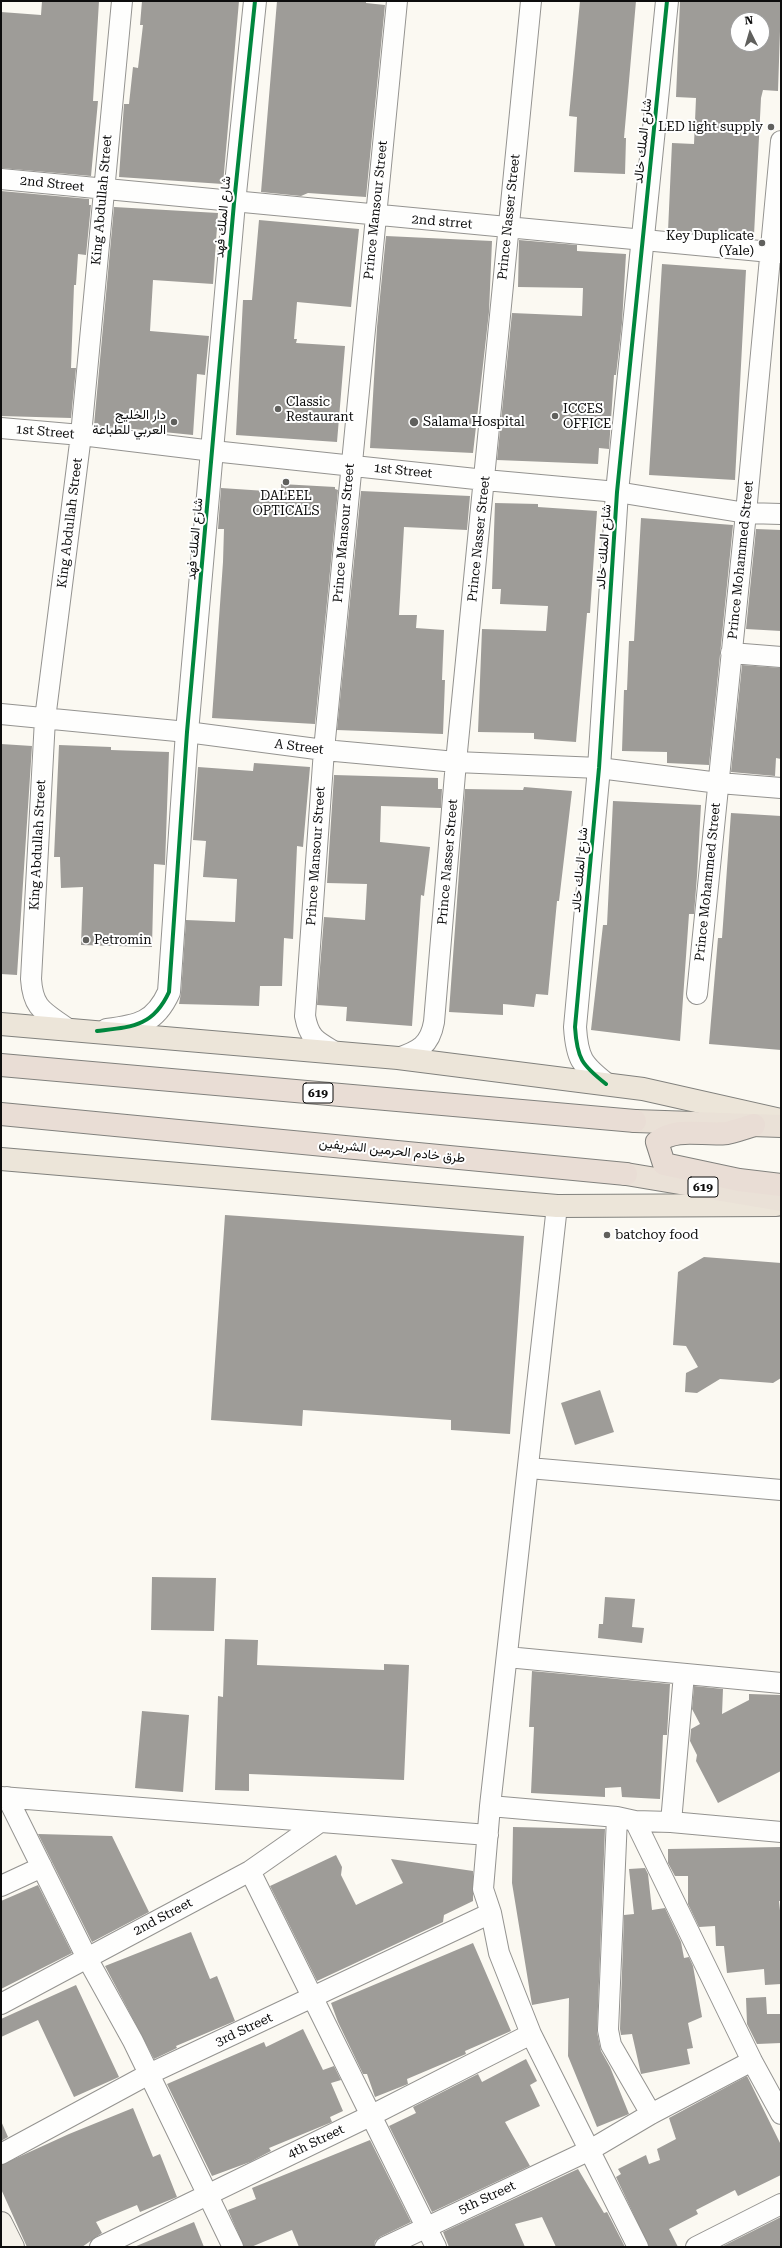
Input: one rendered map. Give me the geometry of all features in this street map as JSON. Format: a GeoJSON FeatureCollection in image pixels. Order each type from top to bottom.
{"type":"FeatureCollection","features":[{"type":"Feature","properties":{"kind":"highway","name":"619"},"geometry":{"type":"LineString","coordinates":[[1,1065],[635,1121],[781,1126]]}},
{"type":"Feature","properties":{"kind":"highway","name":"طرق خادم الحرمين الشريفين"},"geometry":{"type":"LineString","coordinates":[[1,1114],[626,1174],[781,1200]]}},
{"type":"Feature","properties":{"kind":"highway"},"geometry":{"type":"LineString","coordinates":[[754,1126],[726,1133],[688,1132],[665,1136],[657,1142],[664,1164],[739,1180],[781,1185]]}},
{"type":"Feature","properties":{"kind":"main road"},"geometry":{"type":"LineString","coordinates":[[1,1024],[97,1031],[398,1058],[643,1088],[781,1120]]}},
{"type":"Feature","properties":{"kind":"main road"},"geometry":{"type":"LineString","coordinates":[[1,1159],[557,1206],[781,1205]]}},
{"type":"Feature","properties":{"kind":"main road"},"geometry":{"type":"LineString","coordinates":[[1,2224],[13,2247]]}},
{"type":"Feature","properties":{"kind":"street","name":"King Abdullah Street"},"geometry":{"type":"LineString","coordinates":[[68,1029],[37,1006],[31,992],[45,719],[81,435],[122,1]]}},
{"type":"Feature","properties":{"kind":"street","name":"شارع الملك فهد"},"geometry":{"type":"LineString","coordinates":[[97,1031],[132,1026],[144,1022],[154,1016],[163,1005],[169,992],[187,732],[234,203],[255,1]]}},
{"type":"Feature","properties":{"kind":"street","name":"Prince Mansour Street"},"geometry":{"type":"LineString","coordinates":[[335,1052],[313,1038],[309,1033],[305,1016],[324,750],[350,465],[397,1]]}},
{"type":"Feature","properties":{"kind":"street","name":"Prince Nasser Street"},"geometry":{"type":"LineString","coordinates":[[398,1058],[424,1047],[432,1034],[456,762],[485,480],[507,228],[530,1]]}},
{"type":"Feature","properties":{"kind":"street","name":"شارع الملك خالد"},"geometry":{"type":"LineString","coordinates":[[606,1084],[586,1068],[581,1059],[576,1042],[576,1027],[599,768],[618,492],[667,1]]}},
{"type":"Feature","properties":{"kind":"street","name":"Prince Mohammed Street"},"geometry":{"type":"LineString","coordinates":[[698,986],[731,653],[776,252],[781,141]]}},
{"type":"Feature","properties":{"kind":"street","name":"2nd Street"},"geometry":{"type":"LineString","coordinates":[[1,179],[103,190]]}},
{"type":"Feature","properties":{"kind":"street","name":"2nd strret"},"geometry":{"type":"LineString","coordinates":[[103,190],[776,252]]}},
{"type":"Feature","properties":{"kind":"street","name":"1st Street"},"geometry":{"type":"LineString","coordinates":[[1,428],[81,435],[213,452],[618,492],[746,513],[781,514]]}},
{"type":"Feature","properties":{"kind":"street"},"geometry":{"type":"LineString","coordinates":[[731,653],[781,657]]}},
{"type":"Feature","properties":{"kind":"street","name":"A Street"},"geometry":{"type":"LineString","coordinates":[[1,714],[187,732],[324,750],[456,762],[599,768],[719,783],[781,788]]}},
{"type":"Feature","properties":{"kind":"street"},"geometry":{"type":"LineString","coordinates":[[557,1206],[490,1806],[483,1888],[491,1914],[499,1953],[531,2034],[638,2247]]}},
{"type":"Feature","properties":{"kind":"street"},"geometry":{"type":"LineString","coordinates":[[528,1468],[781,1490]]}},
{"type":"Feature","properties":{"kind":"street"},"geometry":{"type":"LineString","coordinates":[[507,1658],[781,1683]]}},
{"type":"Feature","properties":{"kind":"street"},"geometry":{"type":"LineString","coordinates":[[671,1822],[684,1674]]}},
{"type":"Feature","properties":{"kind":"street"},"geometry":{"type":"LineString","coordinates":[[4,1797],[488,1835]]}},
{"type":"Feature","properties":{"kind":"street"},"geometry":{"type":"LineString","coordinates":[[4,1797],[42,1867],[87,1958],[149,2074],[233,2247]]}},
{"type":"Feature","properties":{"kind":"street"},"geometry":{"type":"LineString","coordinates":[[490,1806],[781,1832]]}},
{"type":"Feature","properties":{"kind":"street"},"geometry":{"type":"LineString","coordinates":[[626,1819],[781,2114]]}},
{"type":"Feature","properties":{"kind":"street"},"geometry":{"type":"LineString","coordinates":[[626,1819],[608,2030],[611,2045],[651,2114]]}},
{"type":"Feature","properties":{"kind":"street","name":"2nd Street"},"geometry":{"type":"LineString","coordinates":[[1,2004],[250,1871],[320,1822]]}},
{"type":"Feature","properties":{"kind":"street"},"geometry":{"type":"LineString","coordinates":[[1,1886],[42,1867]]}},
{"type":"Feature","properties":{"kind":"street"},"geometry":{"type":"LineString","coordinates":[[250,1871],[436,2247]]}},
{"type":"Feature","properties":{"kind":"street","name":"3rd Street"},"geometry":{"type":"LineString","coordinates":[[1,2154],[149,2074],[491,1914]]}},
{"type":"Feature","properties":{"kind":"street","name":"4th Street"},"geometry":{"type":"LineString","coordinates":[[100,2247],[372,2115],[531,2034]]}},
{"type":"Feature","properties":{"kind":"street","name":"5th Street"},"geometry":{"type":"LineString","coordinates":[[385,2247],[426,2226],[590,2150],[651,2114],[752,2061]]}},
{"type":"Feature","properties":{"kind":"street"},"geometry":{"type":"LineString","coordinates":[[696,2247],[781,2204]]}},
{"type":"Feature","properties":{"kind":"building"},"geometry":{"type":"Polygon","coordinates":[[[42,1],[99,1],[93,101],[98,101],[91,176],[1,168],[1,12],[41,15],[42,1]]]}},
{"type":"Feature","properties":{"kind":"building"},"geometry":{"type":"Polygon","coordinates":[[[142,1],[239,1],[223,184],[119,177],[124,104],[129,104],[133,67],[138,68],[143,25],[140,25],[142,1]]]}},
{"type":"Feature","properties":{"kind":"building"},"geometry":{"type":"Polygon","coordinates":[[[277,1],[366,1],[366,3],[385,5],[366,197],[308,193],[301,196],[261,192],[277,1]]]}},
{"type":"Feature","properties":{"kind":"building"},"geometry":{"type":"Polygon","coordinates":[[[580,1],[636,1],[624,138],[626,138],[625,174],[574,172],[577,117],[569,116],[580,1]]]}},
{"type":"Feature","properties":{"kind":"building"},"geometry":{"type":"Polygon","coordinates":[[[680,1],[781,1],[778,91],[763,90],[761,98],[754,235],[668,231],[672,143],[694,144],[696,98],[676,97],[680,1]]]}},
{"type":"Feature","properties":{"kind":"building"},"geometry":{"type":"Polygon","coordinates":[[[1,191],[89,199],[89,205],[91,205],[86,255],[78,254],[76,285],[74,285],[71,368],[76,368],[71,418],[1,416],[1,191]]]}},
{"type":"Feature","properties":{"kind":"building"},"geometry":{"type":"Polygon","coordinates":[[[114,207],[218,213],[213,284],[153,280],[150,331],[209,336],[205,375],[197,374],[193,435],[94,425],[114,207]]]}},
{"type":"Feature","properties":{"kind":"building"},"geometry":{"type":"Polygon","coordinates":[[[259,220],[359,229],[351,307],[297,302],[294,339],[297,339],[296,343],[345,346],[337,442],[236,435],[243,300],[252,300],[259,220]]]}},
{"type":"Feature","properties":{"kind":"building"},"geometry":{"type":"Polygon","coordinates":[[[386,236],[492,241],[489,312],[473,453],[370,448],[377,327],[386,236]]]}},
{"type":"Feature","properties":{"kind":"building"},"geometry":{"type":"Polygon","coordinates":[[[519,240],[577,245],[577,251],[626,254],[622,323],[616,375],[614,375],[609,449],[599,448],[598,464],[497,460],[512,313],[582,316],[583,288],[518,287],[519,240]]]}},
{"type":"Feature","properties":{"kind":"building"},"geometry":{"type":"Polygon","coordinates":[[[662,264],[746,270],[735,480],[649,475],[662,264]]]}},
{"type":"Feature","properties":{"kind":"building"},"geometry":{"type":"Polygon","coordinates":[[[281,484],[335,487],[335,489],[338,490],[315,724],[212,718],[223,562],[224,529],[218,529],[221,488],[281,492],[281,484]]]}},
{"type":"Feature","properties":{"kind":"building"},"geometry":{"type":"Polygon","coordinates":[[[361,491],[470,496],[467,530],[404,527],[399,615],[417,615],[416,628],[444,630],[442,680],[445,680],[443,734],[337,730],[361,491]]]}},
{"type":"Feature","properties":{"kind":"building"},"geometry":{"type":"Polygon","coordinates":[[[495,503],[538,504],[538,507],[597,511],[590,613],[587,613],[576,742],[534,739],[534,733],[478,732],[482,629],[546,631],[548,606],[500,604],[501,589],[492,589],[495,503]]]}},
{"type":"Feature","properties":{"kind":"building"},"geometry":{"type":"Polygon","coordinates":[[[641,518],[733,525],[709,765],[667,763],[667,752],[622,751],[624,690],[627,690],[629,641],[634,641],[641,518]]]}},
{"type":"Feature","properties":{"kind":"building"},"geometry":{"type":"Polygon","coordinates":[[[756,529],[781,530],[781,631],[746,629],[756,529]]]}},
{"type":"Feature","properties":{"kind":"building"},"geometry":{"type":"Polygon","coordinates":[[[742,665],[781,668],[781,759],[776,758],[775,776],[731,772],[742,665]]]}},
{"type":"Feature","properties":{"kind":"building"},"geometry":{"type":"Polygon","coordinates":[[[1,744],[32,746],[17,975],[1,974],[1,744]]]}},
{"type":"Feature","properties":{"kind":"building"},"geometry":{"type":"Polygon","coordinates":[[[59,745],[111,747],[111,750],[169,752],[165,865],[154,864],[152,947],[81,945],[83,887],[61,888],[60,857],[54,857],[59,745]]]}},
{"type":"Feature","properties":{"kind":"building"},"geometry":{"type":"Polygon","coordinates":[[[254,763],[310,767],[303,847],[297,846],[293,939],[284,938],[282,986],[260,986],[259,1006],[179,1004],[186,920],[235,922],[237,879],[203,877],[206,841],[193,840],[198,767],[253,771],[254,763]]]}},
{"type":"Feature","properties":{"kind":"building"},"geometry":{"type":"Polygon","coordinates":[[[334,775],[438,778],[438,789],[442,789],[441,808],[381,806],[380,842],[430,847],[424,896],[421,895],[412,1026],[346,1021],[347,1007],[317,1005],[324,917],[365,920],[367,884],[327,883],[334,775]]]}},
{"type":"Feature","properties":{"kind":"building"},"geometry":{"type":"Polygon","coordinates":[[[524,787],[572,791],[559,901],[557,901],[548,995],[536,994],[534,1007],[503,1004],[503,1015],[449,1012],[465,789],[523,790],[524,787]]]}},
{"type":"Feature","properties":{"kind":"building"},"geometry":{"type":"Polygon","coordinates":[[[613,801],[701,805],[694,914],[689,914],[680,1041],[591,1030],[603,925],[607,925],[613,801]]]}},
{"type":"Feature","properties":{"kind":"building"},"geometry":{"type":"Polygon","coordinates":[[[731,813],[781,816],[781,1050],[709,1044],[718,938],[722,938],[731,813]]]}},
{"type":"Feature","properties":{"kind":"building"},"geometry":{"type":"Polygon","coordinates":[[[225,1215],[524,1236],[510,1434],[451,1430],[451,1420],[303,1410],[302,1426],[211,1420],[225,1215]]]}},
{"type":"Feature","properties":{"kind":"building"},"geometry":{"type":"Polygon","coordinates":[[[704,1257],[781,1263],[781,1378],[773,1383],[720,1379],[697,1393],[685,1392],[686,1373],[698,1367],[686,1346],[673,1345],[678,1272],[704,1257]]]}},
{"type":"Feature","properties":{"kind":"building"},"geometry":{"type":"Polygon","coordinates":[[[600,1390],[614,1432],[575,1445],[561,1403],[600,1390]]]}},
{"type":"Feature","properties":{"kind":"building"},"geometry":{"type":"Polygon","coordinates":[[[152,1577],[216,1578],[214,1631],[151,1630],[152,1577]]]}},
{"type":"Feature","properties":{"kind":"building"},"geometry":{"type":"Polygon","coordinates":[[[605,1597],[635,1599],[632,1627],[644,1628],[642,1643],[598,1638],[599,1624],[603,1624],[605,1597]]]}},
{"type":"Feature","properties":{"kind":"building"},"geometry":{"type":"Polygon","coordinates":[[[225,1639],[258,1640],[257,1665],[384,1670],[384,1664],[409,1665],[404,1780],[249,1774],[249,1791],[215,1790],[218,1696],[223,1697],[225,1639]]]}},
{"type":"Feature","properties":{"kind":"building"},"geometry":{"type":"Polygon","coordinates":[[[532,1671],[670,1684],[667,1735],[663,1735],[660,1799],[622,1797],[621,1787],[605,1788],[605,1797],[531,1793],[534,1727],[529,1727],[532,1671]]]}},
{"type":"Feature","properties":{"kind":"building"},"geometry":{"type":"Polygon","coordinates":[[[694,1686],[723,1689],[722,1714],[749,1700],[749,1694],[781,1695],[781,1771],[718,1803],[696,1761],[697,1755],[690,1741],[691,1729],[700,1724],[692,1709],[694,1686]]]}},
{"type":"Feature","properties":{"kind":"building"},"geometry":{"type":"Polygon","coordinates":[[[142,1711],[189,1715],[183,1792],[135,1788],[142,1711]]]}},
{"type":"Feature","properties":{"kind":"building"},"geometry":{"type":"Polygon","coordinates":[[[513,1827],[605,1829],[597,2032],[601,2051],[610,2067],[629,2114],[597,2127],[568,2056],[569,1998],[532,2005],[512,1883],[513,1827]]]}},
{"type":"Feature","properties":{"kind":"building"},"geometry":{"type":"Polygon","coordinates":[[[38,1834],[112,1836],[149,1912],[92,1942],[38,1834]]]}},
{"type":"Feature","properties":{"kind":"building"},"geometry":{"type":"Polygon","coordinates":[[[781,1847],[781,1901],[779,1901],[781,1920],[781,1984],[765,1985],[764,1969],[727,1973],[724,1946],[716,1946],[715,1926],[699,1927],[688,1904],[688,1876],[675,1876],[668,1863],[668,1849],[781,1847]]]}},
{"type":"Feature","properties":{"kind":"building"},"geometry":{"type":"Polygon","coordinates":[[[336,1855],[342,1867],[341,1875],[356,1905],[403,1883],[391,1859],[473,1871],[473,1901],[444,1915],[443,1922],[317,1981],[270,1886],[336,1855]]]}},
{"type":"Feature","properties":{"kind":"building"},"geometry":{"type":"Polygon","coordinates":[[[645,1868],[648,1874],[652,1910],[665,1908],[681,1942],[684,1958],[689,1957],[693,1966],[702,2017],[688,2023],[693,2048],[687,2049],[690,2064],[641,2074],[632,2034],[621,2035],[620,2029],[624,1915],[634,1914],[629,1869],[645,1868]]]}},
{"type":"Feature","properties":{"kind":"building"},"geometry":{"type":"Polygon","coordinates":[[[38,1885],[72,1953],[1,1989],[1,1901],[38,1885]]]}},
{"type":"Feature","properties":{"kind":"building"},"geometry":{"type":"Polygon","coordinates":[[[191,1932],[210,1979],[217,1976],[235,2021],[176,2046],[177,2048],[154,2059],[105,1966],[191,1932]]]}},
{"type":"Feature","properties":{"kind":"building"},"geometry":{"type":"Polygon","coordinates":[[[473,1943],[511,2031],[465,2051],[466,2054],[407,2079],[408,2084],[375,2097],[367,2074],[363,2074],[338,2022],[331,2003],[473,1943]]]}},
{"type":"Feature","properties":{"kind":"building"},"geometry":{"type":"Polygon","coordinates":[[[76,1985],[119,2077],[74,2097],[38,2020],[1,2037],[1,2019],[76,1985]]]}},
{"type":"Feature","properties":{"kind":"building"},"geometry":{"type":"Polygon","coordinates":[[[766,1997],[767,2014],[781,2014],[781,2043],[757,2044],[747,2024],[746,1998],[766,1997]]]}},
{"type":"Feature","properties":{"kind":"building"},"geometry":{"type":"Polygon","coordinates":[[[303,2029],[323,2070],[334,2066],[341,2080],[331,2083],[343,2111],[330,2117],[332,2122],[269,2148],[271,2151],[250,2162],[212,2176],[167,2084],[264,2042],[266,2047],[303,2029]]]}},
{"type":"Feature","properties":{"kind":"building"},"geometry":{"type":"Polygon","coordinates":[[[526,2059],[537,2081],[530,2085],[540,2106],[505,2122],[530,2166],[432,2212],[389,2126],[416,2113],[413,2107],[478,2074],[482,2082],[526,2059]]]}},
{"type":"Feature","properties":{"kind":"building"},"geometry":{"type":"Polygon","coordinates":[[[747,2076],[781,2145],[781,2175],[738,2196],[735,2190],[696,2210],[698,2214],[669,2229],[678,2247],[649,2247],[616,2177],[621,2174],[618,2169],[646,2155],[649,2164],[660,2160],[657,2149],[676,2139],[669,2118],[747,2076]]]}},
{"type":"Feature","properties":{"kind":"building"},"geometry":{"type":"Polygon","coordinates":[[[133,2108],[153,2157],[160,2154],[177,2197],[140,2212],[137,2205],[96,2222],[102,2233],[82,2247],[27,2247],[1,2189],[1,2165],[69,2134],[133,2108]]]}},
{"type":"Feature","properties":{"kind":"building"},"geometry":{"type":"Polygon","coordinates":[[[1,2121],[8,2137],[1,2141],[1,2121]]]}},
{"type":"Feature","properties":{"kind":"building"},"geometry":{"type":"Polygon","coordinates":[[[370,2140],[411,2222],[380,2237],[375,2241],[374,2247],[299,2247],[292,2230],[251,2247],[244,2247],[228,2210],[256,2199],[252,2188],[370,2140]]]}},
{"type":"Feature","properties":{"kind":"building"},"geometry":{"type":"Polygon","coordinates":[[[578,2169],[604,2213],[607,2212],[625,2247],[556,2247],[542,2217],[515,2224],[525,2247],[449,2247],[443,2232],[578,2169]]]}},
{"type":"Feature","properties":{"kind":"building"},"geometry":{"type":"Polygon","coordinates":[[[781,2217],[781,2247],[721,2247],[781,2217]]]}},
{"type":"Feature","properties":{"kind":"building"},"geometry":{"type":"Polygon","coordinates":[[[194,2222],[204,2247],[134,2247],[194,2222]]]}},
{"type":"Feature","properties":{"kind":"cycle path"},"geometry":{"type":"LineString","coordinates":[[97,1031],[131,1026],[148,1019],[163,1004],[169,992],[187,732],[234,203],[255,1]]}},
{"type":"Feature","properties":{"kind":"cycle path"},"geometry":{"type":"LineString","coordinates":[[606,1084],[591,1072],[582,1060],[577,1047],[575,1027],[599,768],[617,492],[667,1]]}},
{"type":"Feature","properties":{"kind":"place","name":"LED light supply"},"geometry":{"type":"Point","coordinates":[771,127]}},
{"type":"Feature","properties":{"kind":"place","name":"Key Duplicate (Yale)"},"geometry":{"type":"Point","coordinates":[762,243]}},
{"type":"Feature","properties":{"kind":"place","name":"Classic Restaurant"},"geometry":{"type":"Point","coordinates":[278,409]}},
{"type":"Feature","properties":{"kind":"place","name":"ICCES OFFICE"},"geometry":{"type":"Point","coordinates":[555,416]}},
{"type":"Feature","properties":{"kind":"place","name":"دار الخليج العربي للطباعة"},"geometry":{"type":"Point","coordinates":[174,422]}},
{"type":"Feature","properties":{"kind":"place","name":"Salama Hospital"},"geometry":{"type":"Point","coordinates":[414,422]}},
{"type":"Feature","properties":{"kind":"place","name":"DALEEL OPTICALS"},"geometry":{"type":"Point","coordinates":[286,482]}},
{"type":"Feature","properties":{"kind":"place","name":"Petromin"},"geometry":{"type":"Point","coordinates":[86,940]}},
{"type":"Feature","properties":{"kind":"place","name":"batchoy food"},"geometry":{"type":"Point","coordinates":[607,1235]}}]}
